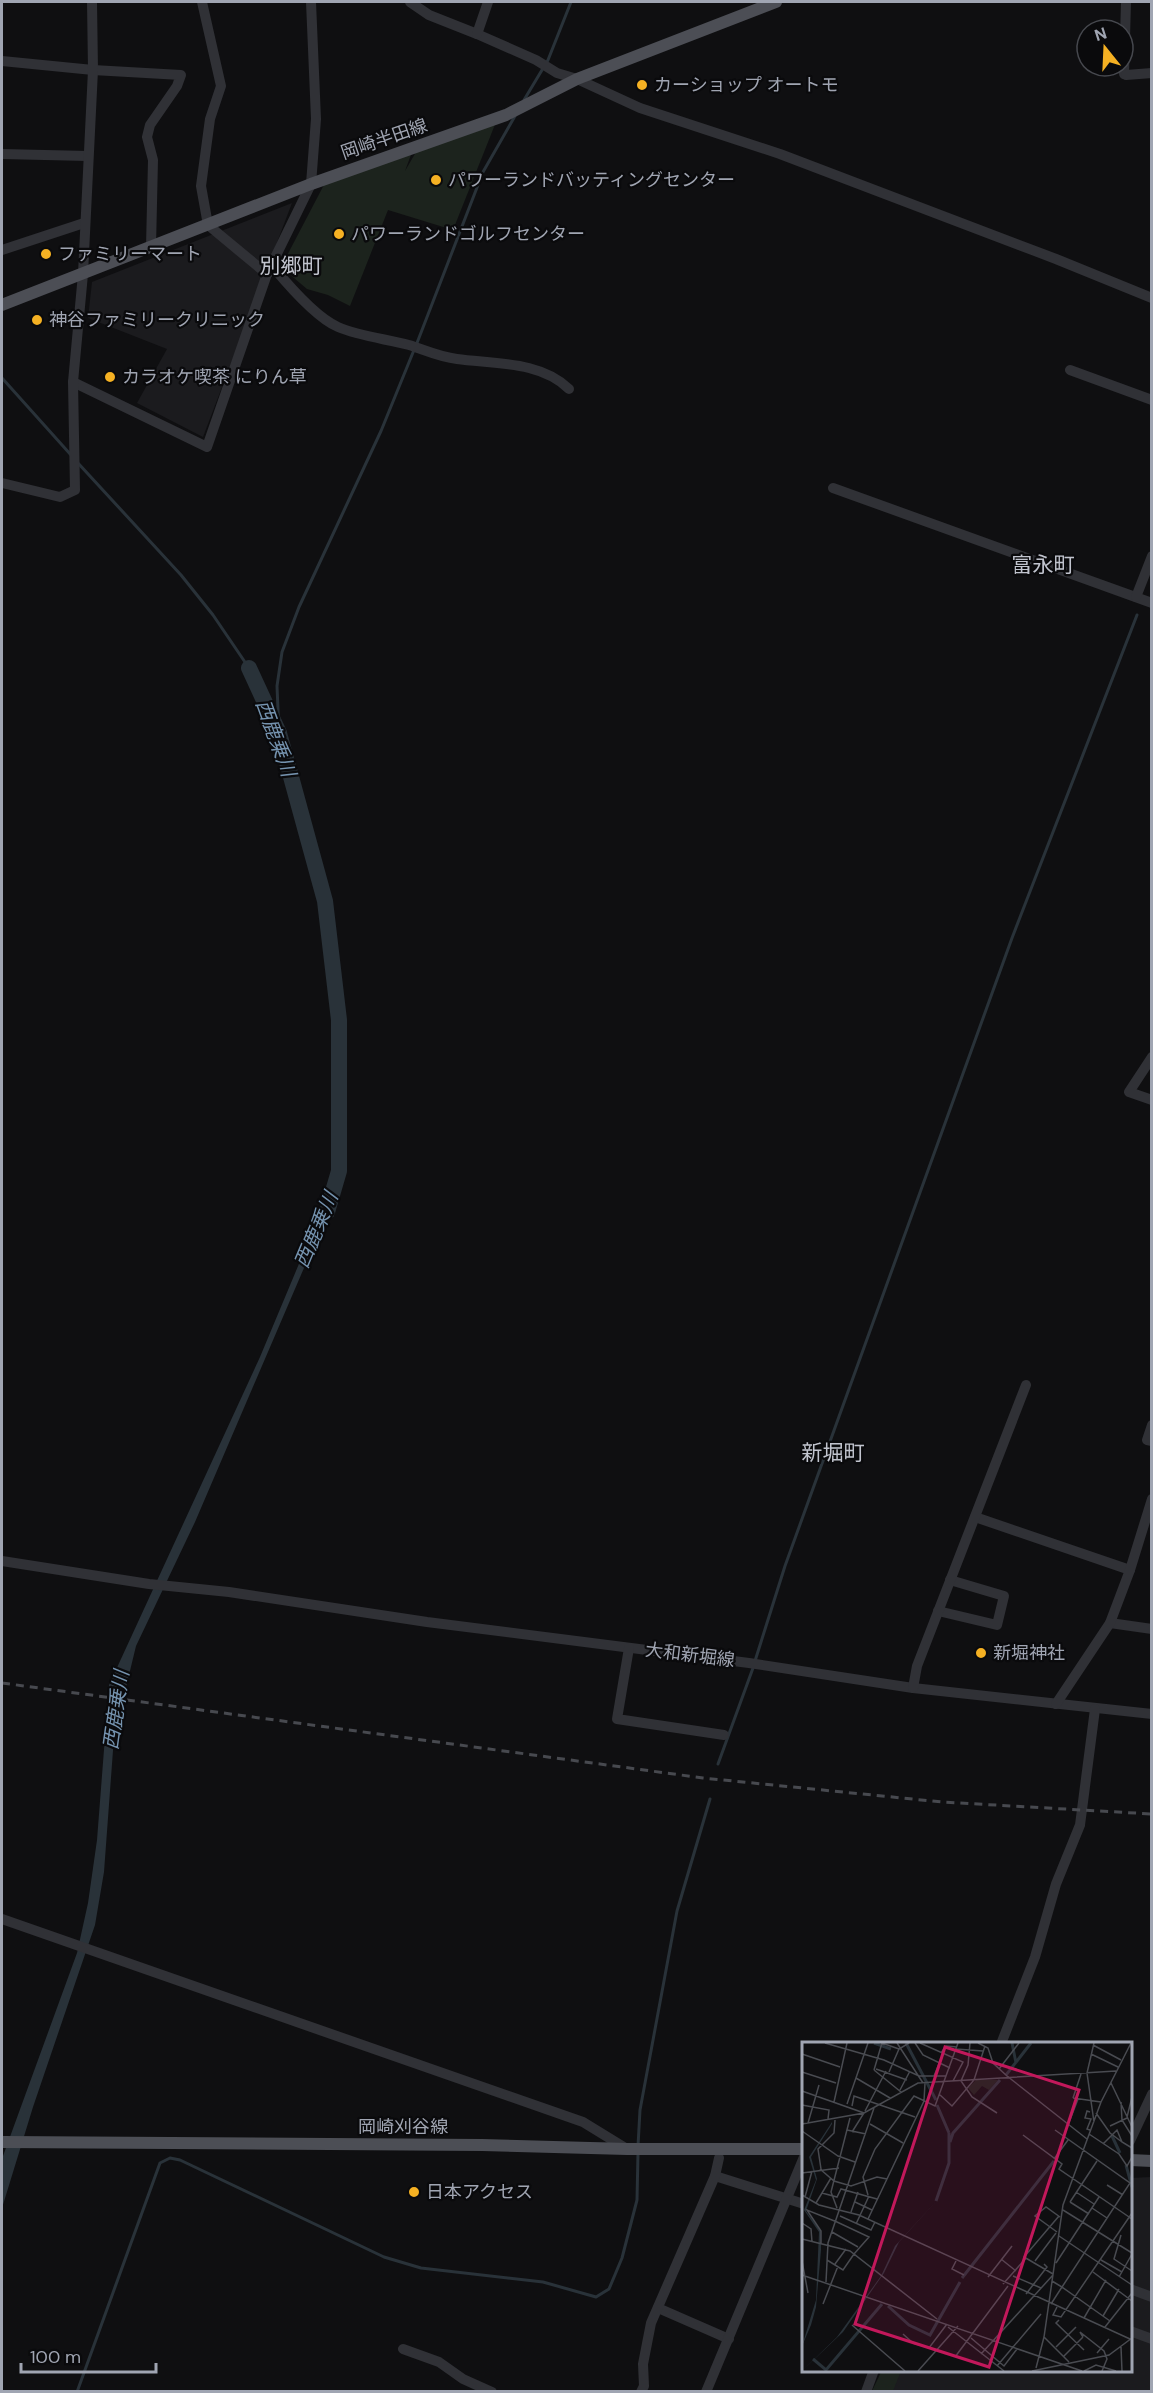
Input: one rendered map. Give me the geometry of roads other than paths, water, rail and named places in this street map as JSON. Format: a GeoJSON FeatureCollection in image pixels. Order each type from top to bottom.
{"type":"FeatureCollection","features":[{"type":"Feature","properties":{"kind":"main road","name":"岡崎半田線"},"geometry":{"type":"LineString","coordinates":[[2,305],[311,184],[506,115],[577,79],[776,2]]}},
{"type":"Feature","properties":{"kind":"main road","name":"岡崎刈谷線"},"geometry":{"type":"LineString","coordinates":[[2,2142],[802,2149]]}},
{"type":"Feature","properties":{"kind":"main road"},"geometry":{"type":"LineString","coordinates":[[1132,2160],[1152,2161]]}},
{"type":"Feature","properties":{"kind":"street"},"geometry":{"type":"LineString","coordinates":[[2,483],[60,497],[75,490],[73,382],[83,274],[93,70],[92,2]]}},
{"type":"Feature","properties":{"kind":"street"},"geometry":{"type":"LineString","coordinates":[[202,2],[221,86],[210,120],[201,186],[208,225],[267,274]]}},
{"type":"Feature","properties":{"kind":"street"},"geometry":{"type":"LineString","coordinates":[[73,382],[207,447],[267,274],[311,184],[316,119],[311,2]]}},
{"type":"Feature","properties":{"kind":"street"},"geometry":{"type":"LineString","coordinates":[[410,2],[429,15],[536,60],[557,74],[577,79],[640,108],[780,154],[1152,298]]}},
{"type":"Feature","properties":{"kind":"street"},"geometry":{"type":"LineString","coordinates":[[477,34],[488,2]]}},
{"type":"Feature","properties":{"kind":"street"},"geometry":{"type":"LineString","coordinates":[[1126,2],[1125,75],[1152,73]]}},
{"type":"Feature","properties":{"kind":"street"},"geometry":{"type":"LineString","coordinates":[[2,61],[93,70],[181,75],[177,86],[150,125],[147,136],[153,160],[151,247]]}},
{"type":"Feature","properties":{"kind":"street"},"geometry":{"type":"LineString","coordinates":[[2,154],[88,156]]}},
{"type":"Feature","properties":{"kind":"street"},"geometry":{"type":"LineString","coordinates":[[2,250],[84,223]]}},
{"type":"Feature","properties":{"kind":"street"},"geometry":{"type":"LineString","coordinates":[[267,274],[274,268],[297,295],[337,327],[410,346],[437,357],[505,363],[543,372],[560,380],[569,389]]}},
{"type":"Feature","properties":{"kind":"street"},"geometry":{"type":"LineString","coordinates":[[1070,370],[1152,400]]}},
{"type":"Feature","properties":{"kind":"street"},"geometry":{"type":"LineString","coordinates":[[833,488],[1152,603]]}},
{"type":"Feature","properties":{"kind":"street"},"geometry":{"type":"LineString","coordinates":[[1136,597],[1152,556]]}},
{"type":"Feature","properties":{"kind":"street"},"geometry":{"type":"LineString","coordinates":[[1152,1057],[1129,1092],[1152,1100]]}},
{"type":"Feature","properties":{"kind":"street"},"geometry":{"type":"LineString","coordinates":[[914,1688],[917,1666],[1026,1385]]}},
{"type":"Feature","properties":{"kind":"street"},"geometry":{"type":"LineString","coordinates":[[1152,1425],[1147,1440],[1152,1441]]}},
{"type":"Feature","properties":{"kind":"street"},"geometry":{"type":"LineString","coordinates":[[1056,1704],[1110,1623],[1130,1570],[1152,1499]]}},
{"type":"Feature","properties":{"kind":"street"},"geometry":{"type":"LineString","coordinates":[[975,1517],[1130,1570]]}},
{"type":"Feature","properties":{"kind":"street","name":"大和新堀線"},"geometry":{"type":"LineString","coordinates":[[2,1561],[149,1584],[229,1592],[426,1622],[749,1663],[914,1688],[1152,1714]]}},
{"type":"Feature","properties":{"kind":"street"},"geometry":{"type":"LineString","coordinates":[[938,1611],[997,1625],[1004,1596],[950,1580]]}},
{"type":"Feature","properties":{"kind":"street"},"geometry":{"type":"LineString","coordinates":[[1110,1623],[1152,1629]]}},
{"type":"Feature","properties":{"kind":"street"},"geometry":{"type":"LineString","coordinates":[[629,1647],[617,1719],[724,1735]]}},
{"type":"Feature","properties":{"kind":"street"},"geometry":{"type":"LineString","coordinates":[[1001,2042],[1035,1957],[1056,1884],[1080,1826],[1095,1709]]}},
{"type":"Feature","properties":{"kind":"street"},"geometry":{"type":"LineString","coordinates":[[2,1919],[583,2122],[627,2149]]}},
{"type":"Feature","properties":{"kind":"street"},"geometry":{"type":"LineString","coordinates":[[1132,2138],[1152,2094]]}},
{"type":"Feature","properties":{"kind":"street"},"geometry":{"type":"LineString","coordinates":[[641,2391],[644,2386],[643,2364],[648,2336],[715,2176],[719,2158]]}},
{"type":"Feature","properties":{"kind":"street"},"geometry":{"type":"LineString","coordinates":[[706,2391],[802,2162]]}},
{"type":"Feature","properties":{"kind":"street"},"geometry":{"type":"LineString","coordinates":[[715,2176],[802,2203]]}},
{"type":"Feature","properties":{"kind":"street"},"geometry":{"type":"LineString","coordinates":[[1132,2289],[1152,2297]]}},
{"type":"Feature","properties":{"kind":"street"},"geometry":{"type":"LineString","coordinates":[[658,2308],[729,2339]]}},
{"type":"Feature","properties":{"kind":"street"},"geometry":{"type":"LineString","coordinates":[[1132,2331],[1152,2339]]}},
{"type":"Feature","properties":{"kind":"street"},"geometry":{"type":"LineString","coordinates":[[403,2349],[439,2362],[463,2379],[492,2391]]}},
{"type":"Feature","properties":{"kind":"street"},"geometry":{"type":"LineString","coordinates":[[866,2391],[873,2372]]}},
{"type":"Feature","properties":{"kind":"water"},"geometry":{"type":"Polygon","coordinates":[[[337,1191],[195,1522],[136,1646],[114,1737],[104,1872],[95,1925],[33,2107],[2,2208],[3,2156],[77,1953],[88,1903],[97,1840],[109,1685],[260,1357],[329,1192],[337,1191]]]}},
{"type":"Feature","properties":{"kind":"waterway"},"geometry":{"type":"LineString","coordinates":[[524,100],[548,60],[571,2]]}},
{"type":"Feature","properties":{"kind":"waterway"},"geometry":{"type":"LineString","coordinates":[[417,343],[483,172],[515,116]]}},
{"type":"Feature","properties":{"kind":"waterway"},"geometry":{"type":"LineString","coordinates":[[279,733],[277,686],[282,652],[299,607],[381,431],[414,350]]}},
{"type":"Feature","properties":{"kind":"waterway","name":"西鹿乗川"},"geometry":{"type":"LineString","coordinates":[[2,378],[71,455]]}},
{"type":"Feature","properties":{"kind":"waterway","name":"西鹿乗川"},"geometry":{"type":"LineString","coordinates":[[77,462],[181,575],[213,615],[249,668]]}},
{"type":"Feature","properties":{"kind":"waterway"},"geometry":{"type":"LineString","coordinates":[[755,1661],[785,1566],[1012,938],[1137,615]]}},
{"type":"Feature","properties":{"kind":"waterway","name":"西鹿乗川"},"geometry":{"type":"LineString","coordinates":[[249,668],[279,733],[325,901],[339,1020],[339,1171],[327,1212]]}},
{"type":"Feature","properties":{"kind":"waterway"},"geometry":{"type":"LineString","coordinates":[[718,1764],[753,1668]]}},
{"type":"Feature","properties":{"kind":"waterway"},"geometry":{"type":"LineString","coordinates":[[638,2146],[640,2110],[677,1911],[710,1799]]}},
{"type":"Feature","properties":{"kind":"waterway"},"geometry":{"type":"LineString","coordinates":[[77,2392],[160,2163],[170,2158],[180,2160],[384,2257],[421,2268],[543,2282],[596,2297],[609,2289],[622,2258],[637,2200],[638,2153]]}},
{"type":"Feature","properties":{"kind":"railway"},"geometry":{"type":"LineString","coordinates":[[2,1683],[703,1778],[942,1802],[1152,1814]]}},
{"type":"Feature","properties":{"kind":"place","name":"カーショップ オートモ"},"geometry":{"type":"Point","coordinates":[642,85]}},
{"type":"Feature","properties":{"kind":"place","name":"パワーランドバッティングセンター"},"geometry":{"type":"Point","coordinates":[436,180]}},
{"type":"Feature","properties":{"kind":"place","name":"パワーランドゴルフセンター"},"geometry":{"type":"Point","coordinates":[339,234]}},
{"type":"Feature","properties":{"kind":"place","name":"ファミリーマート"},"geometry":{"type":"Point","coordinates":[46,254]}},
{"type":"Feature","properties":{"kind":"place","name":"神谷ファミリークリニック"},"geometry":{"type":"Point","coordinates":[37,320]}},
{"type":"Feature","properties":{"kind":"place","name":"カラオケ喫茶 にりん草"},"geometry":{"type":"Point","coordinates":[110,377]}},
{"type":"Feature","properties":{"kind":"place","name":"新堀神社"},"geometry":{"type":"Point","coordinates":[981,1653]}},
{"type":"Feature","properties":{"kind":"place","name":"日本アクセス"},"geometry":{"type":"Point","coordinates":[414,2192]}},
{"type":"Feature","properties":{"kind":"district","name":"別郷町"},"geometry":{"type":"Point","coordinates":[291,266]}},
{"type":"Feature","properties":{"kind":"district","name":"富永町"},"geometry":{"type":"Point","coordinates":[1043,565]}},
{"type":"Feature","properties":{"kind":"district","name":"新堀町"},"geometry":{"type":"Point","coordinates":[833,1453]}}]}
